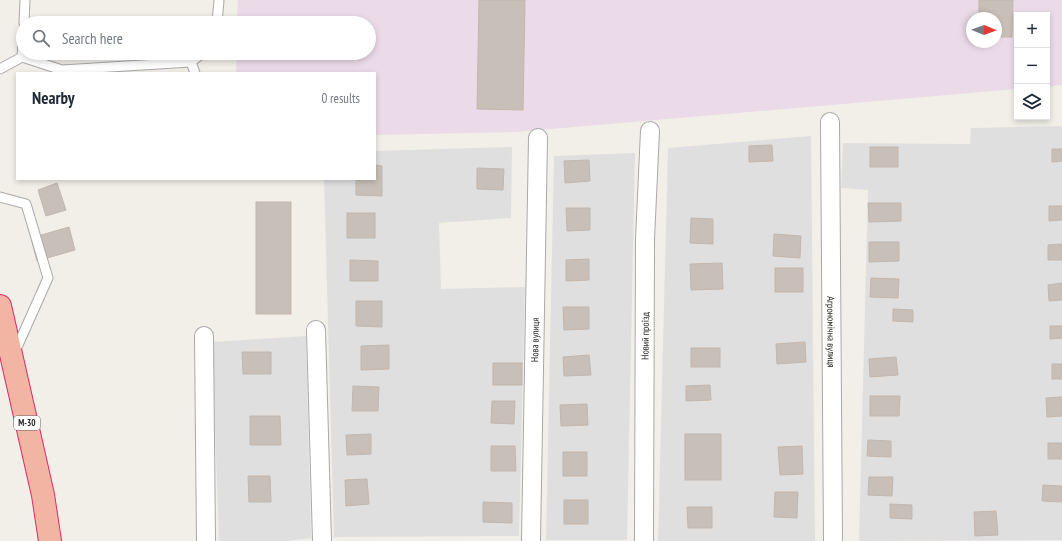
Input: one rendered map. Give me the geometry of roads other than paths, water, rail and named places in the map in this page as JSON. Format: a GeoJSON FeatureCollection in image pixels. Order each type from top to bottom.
{"type":"FeatureCollection","features":[{"type":"Feature","properties":{"kind":"highway","name":"М-30"},"geometry":{"type":"LineString","coordinates":[[0,306],[13,357],[43,495],[50,541]]}},
{"type":"Feature","properties":{"kind":"street","name":"Агрономічна вулиця"},"geometry":{"type":"LineString","coordinates":[[830,122],[833,541]]}},
{"type":"Feature","properties":{"kind":"street","name":"Новий проїзд"},"geometry":{"type":"LineString","coordinates":[[644,541],[645,239],[650,131]]}},
{"type":"Feature","properties":{"kind":"street","name":"Нова вулиця"},"geometry":{"type":"LineString","coordinates":[[531,541],[538,138]]}},
{"type":"Feature","properties":{"kind":"street"},"geometry":{"type":"LineString","coordinates":[[316,330],[322,541]]}},
{"type":"Feature","properties":{"kind":"street"},"geometry":{"type":"LineString","coordinates":[[204,336],[206,541]]}},
{"type":"Feature","properties":{"kind":"lane"},"geometry":{"type":"LineString","coordinates":[[24,16],[25,0]]}},
{"type":"Feature","properties":{"kind":"lane"},"geometry":{"type":"LineString","coordinates":[[218,16],[219,0]]}},
{"type":"Feature","properties":{"kind":"lane"},"geometry":{"type":"LineString","coordinates":[[0,69],[16,60]]}},
{"type":"Feature","properties":{"kind":"lane"},"geometry":{"type":"LineString","coordinates":[[31,60],[62,70],[191,62],[194,60]]}},
{"type":"Feature","properties":{"kind":"lane"},"geometry":{"type":"LineString","coordinates":[[191,62],[195,72]]}},
{"type":"Feature","properties":{"kind":"lane"},"geometry":{"type":"LineString","coordinates":[[0,197],[26,204],[48,278],[13,357]]}}]}
